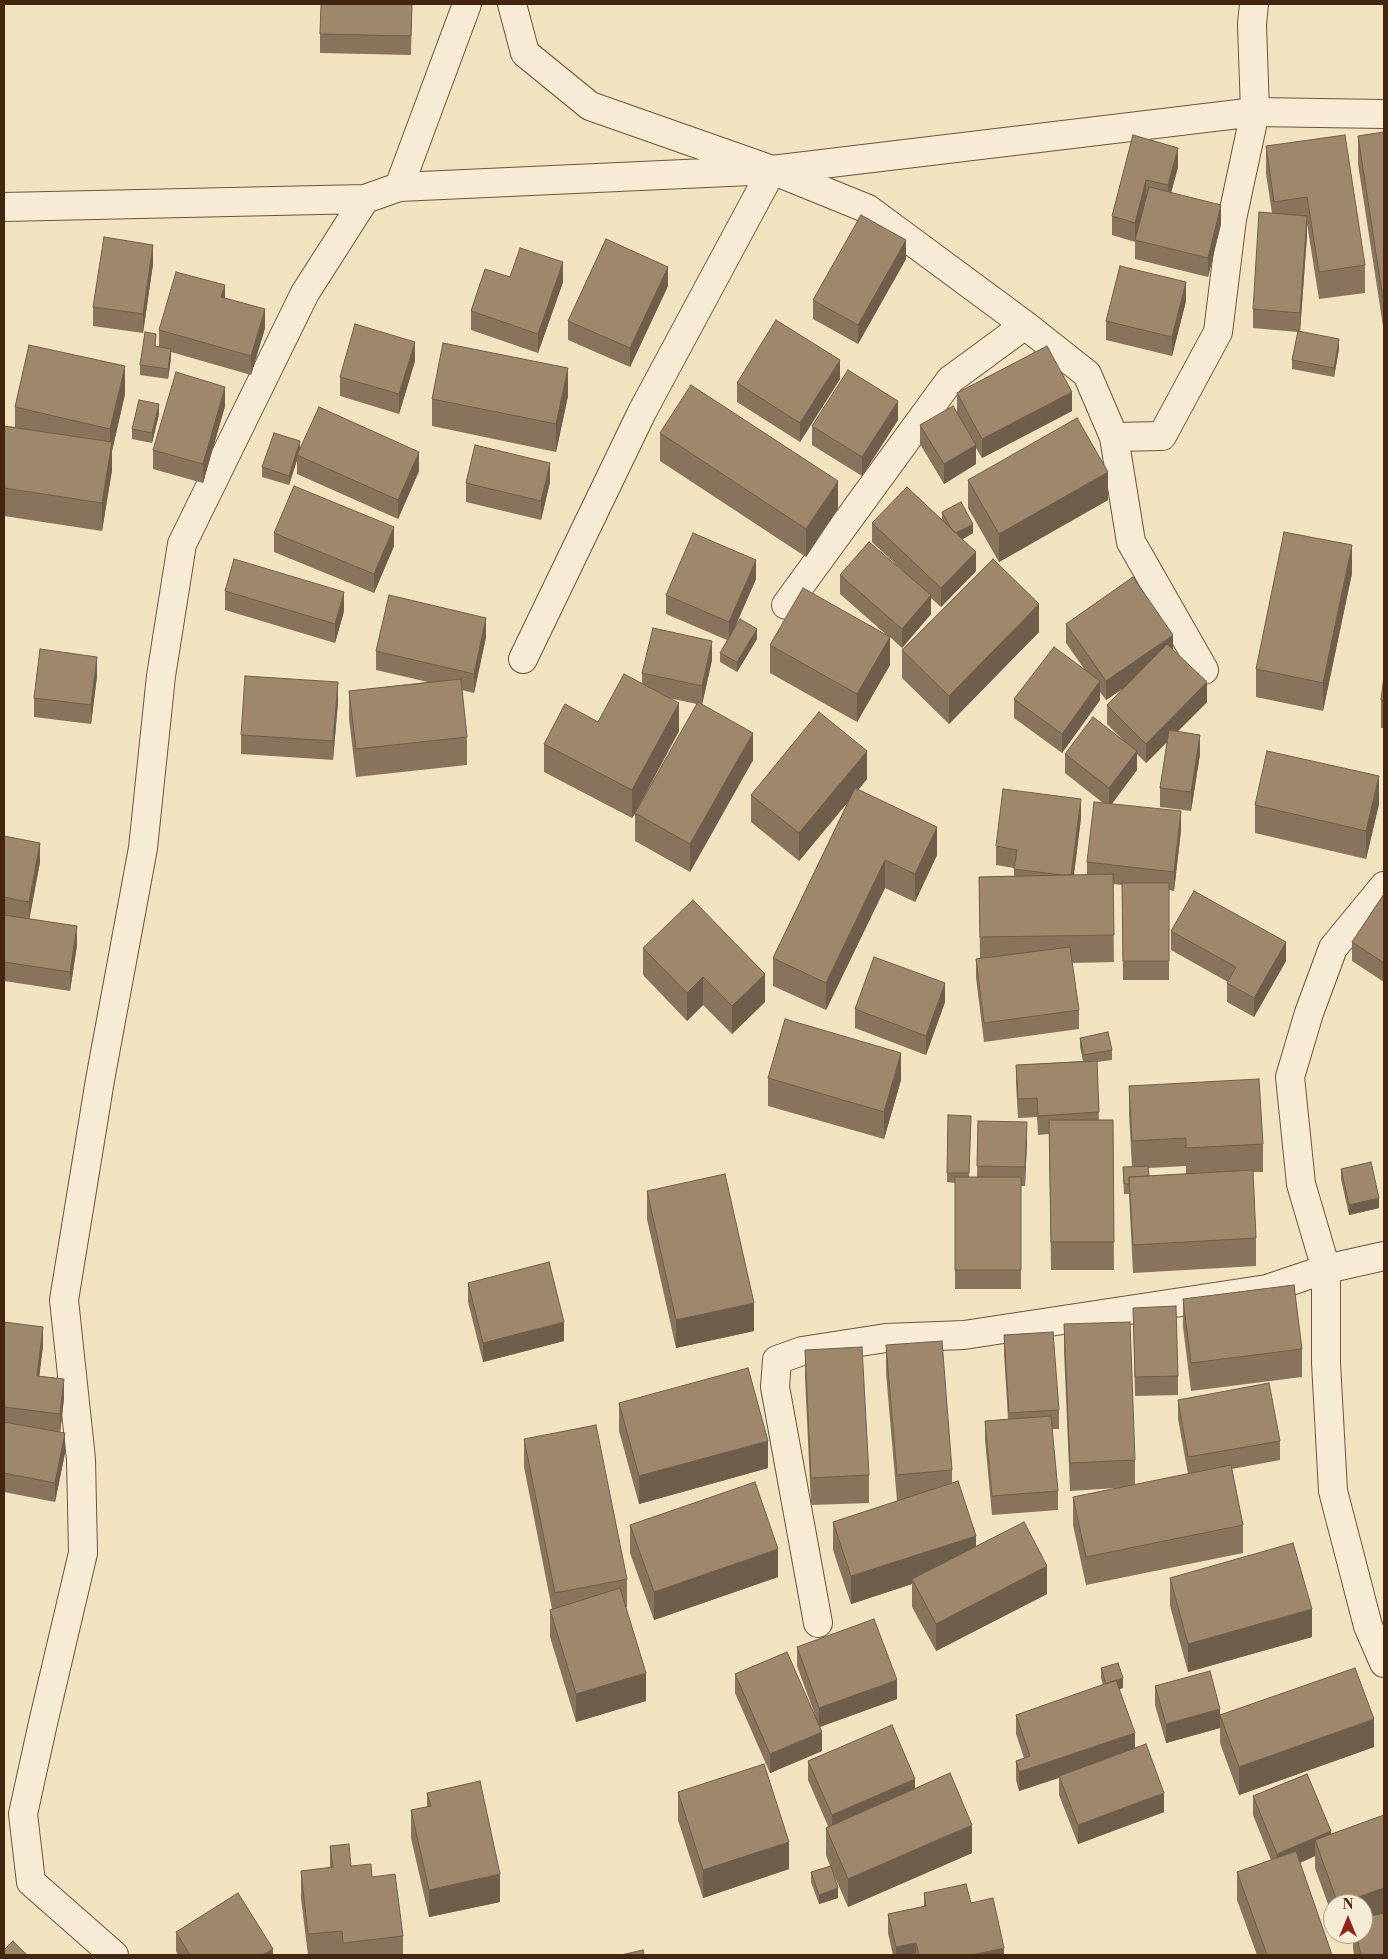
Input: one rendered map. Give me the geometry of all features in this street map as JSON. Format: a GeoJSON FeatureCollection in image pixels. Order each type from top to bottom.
{"type":"FeatureCollection","features":[{"type":"Feature","properties":{"kind":"street"},"geometry":{"type":"LineString","coordinates":[[399,187],[467,4]]}},
{"type":"Feature","properties":{"kind":"street"},"geometry":{"type":"LineString","coordinates":[[512,4],[525,53],[590,106],[772,170],[868,209],[1025,325],[1087,374],[1114,438],[1131,542],[1204,670]]}},
{"type":"Feature","properties":{"kind":"street"},"geometry":{"type":"LineString","coordinates":[[1114,438],[1162,436],[1218,332],[1232,219],[1255,112],[1252,24],[1254,4]]}},
{"type":"Feature","properties":{"kind":"street"},"geometry":{"type":"LineString","coordinates":[[4,207],[365,199],[399,187],[772,170],[1255,112],[1384,114]]}},
{"type":"Feature","properties":{"kind":"street"},"geometry":{"type":"LineString","coordinates":[[523,659],[642,412],[772,170]]}},
{"type":"Feature","properties":{"kind":"street"},"geometry":{"type":"LineString","coordinates":[[114,1955],[31,1882],[23,1814],[83,1553],[81,1459],[64,1300],[100,1080],[143,848],[161,676],[182,544],[304,293],[365,199]]}},
{"type":"Feature","properties":{"kind":"street"},"geometry":{"type":"LineString","coordinates":[[786,605],[950,380],[1025,325]]}},
{"type":"Feature","properties":{"kind":"street"},"geometry":{"type":"LineString","coordinates":[[1384,886],[1333,948],[1309,1013],[1290,1077],[1301,1184],[1326,1269],[1326,1363],[1333,1491],[1368,1626],[1384,1663]]}},
{"type":"Feature","properties":{"kind":"street"},"geometry":{"type":"LineString","coordinates":[[818,1623],[775,1387],[777,1360],[802,1351],[886,1338],[964,1335],[1268,1289],[1326,1269],[1384,1256]]}},
{"type":"Feature","properties":{"kind":"building"},"geometry":{"type":"Polygon","coordinates":[[[321,4],[412,4],[411,36],[320,34],[321,4]]]}},
{"type":"Feature","properties":{"kind":"building"},"geometry":{"type":"Polygon","coordinates":[[[1384,132],[1384,298],[1383,299],[1358,136],[1384,132]]]}},
{"type":"Feature","properties":{"kind":"building"},"geometry":{"type":"Polygon","coordinates":[[[1133,135],[1178,148],[1168,185],[1146,180],[1135,223],[1112,216],[1133,135]]]}},
{"type":"Feature","properties":{"kind":"building"},"geometry":{"type":"Polygon","coordinates":[[[1345,135],[1365,265],[1319,272],[1307,197],[1274,202],[1266,146],[1345,135]]]}},
{"type":"Feature","properties":{"kind":"building"},"geometry":{"type":"Polygon","coordinates":[[[1149,187],[1221,205],[1208,258],[1135,240],[1149,187]]]}},
{"type":"Feature","properties":{"kind":"building"},"geometry":{"type":"Polygon","coordinates":[[[1259,212],[1307,216],[1300,313],[1253,309],[1259,212]]]}},
{"type":"Feature","properties":{"kind":"building"},"geometry":{"type":"Polygon","coordinates":[[[861,215],[906,240],[858,325],[813,300],[861,215]]]}},
{"type":"Feature","properties":{"kind":"building"},"geometry":{"type":"Polygon","coordinates":[[[104,237],[153,245],[143,314],[93,307],[104,237]]]}},
{"type":"Feature","properties":{"kind":"building"},"geometry":{"type":"Polygon","coordinates":[[[606,239],[668,267],[630,348],[568,321],[606,239]]]}},
{"type":"Feature","properties":{"kind":"building"},"geometry":{"type":"Polygon","coordinates":[[[520,248],[563,262],[538,334],[471,311],[485,269],[510,277],[520,248]]]}},
{"type":"Feature","properties":{"kind":"building"},"geometry":{"type":"Polygon","coordinates":[[[1120,266],[1186,282],[1172,337],[1106,321],[1120,266]]]}},
{"type":"Feature","properties":{"kind":"building"},"geometry":{"type":"Polygon","coordinates":[[[176,272],[225,285],[221,297],[265,309],[251,356],[159,330],[176,272]]]}},
{"type":"Feature","properties":{"kind":"building"},"geometry":{"type":"Polygon","coordinates":[[[776,320],[840,360],[800,423],[737,383],[776,320]]]}},
{"type":"Feature","properties":{"kind":"building"},"geometry":{"type":"Polygon","coordinates":[[[355,324],[415,342],[399,394],[340,377],[355,324]]]}},
{"type":"Feature","properties":{"kind":"building"},"geometry":{"type":"Polygon","coordinates":[[[1298,331],[1339,339],[1334,368],[1292,360],[1298,331]]]}},
{"type":"Feature","properties":{"kind":"building"},"geometry":{"type":"Polygon","coordinates":[[[145,332],[156,334],[155,346],[171,349],[168,369],[140,365],[145,332]]]}},
{"type":"Feature","properties":{"kind":"building"},"geometry":{"type":"Polygon","coordinates":[[[443,343],[568,368],[556,424],[432,399],[443,343]]]}},
{"type":"Feature","properties":{"kind":"building"},"geometry":{"type":"Polygon","coordinates":[[[29,345],[125,366],[110,429],[15,407],[29,345]]]}},
{"type":"Feature","properties":{"kind":"building"},"geometry":{"type":"Polygon","coordinates":[[[1047,346],[1072,392],[982,439],[957,393],[1047,346]]]}},
{"type":"Feature","properties":{"kind":"building"},"geometry":{"type":"Polygon","coordinates":[[[848,370],[898,401],[862,457],[812,426],[848,370]]]}},
{"type":"Feature","properties":{"kind":"building"},"geometry":{"type":"Polygon","coordinates":[[[176,372],[225,387],[203,464],[153,450],[176,372]]]}},
{"type":"Feature","properties":{"kind":"building"},"geometry":{"type":"Polygon","coordinates":[[[691,385],[838,481],[806,529],[660,433],[691,385]]]}},
{"type":"Feature","properties":{"kind":"building"},"geometry":{"type":"Polygon","coordinates":[[[139,400],[159,404],[152,433],[132,429],[139,400]]]}},
{"type":"Feature","properties":{"kind":"building"},"geometry":{"type":"Polygon","coordinates":[[[953,406],[976,445],[944,464],[920,425],[953,406]]]}},
{"type":"Feature","properties":{"kind":"building"},"geometry":{"type":"Polygon","coordinates":[[[319,407],[419,452],[398,500],[297,455],[319,407]]]}},
{"type":"Feature","properties":{"kind":"building"},"geometry":{"type":"Polygon","coordinates":[[[1077,418],[1108,472],[999,534],[968,480],[1077,418]]]}},
{"type":"Feature","properties":{"kind":"building"},"geometry":{"type":"Polygon","coordinates":[[[4,426],[112,442],[102,503],[4,488],[4,426]]]}},
{"type":"Feature","properties":{"kind":"building"},"geometry":{"type":"Polygon","coordinates":[[[274,433],[300,441],[289,476],[262,467],[274,433]]]}},
{"type":"Feature","properties":{"kind":"building"},"geometry":{"type":"Polygon","coordinates":[[[475,445],[550,463],[541,501],[466,483],[475,445]]]}},
{"type":"Feature","properties":{"kind":"building"},"geometry":{"type":"Polygon","coordinates":[[[294,486],[394,527],[374,574],[274,533],[294,486]]]}},
{"type":"Feature","properties":{"kind":"building"},"geometry":{"type":"Polygon","coordinates":[[[907,487],[976,552],[941,588],[872,523],[907,487]]]}},
{"type":"Feature","properties":{"kind":"building"},"geometry":{"type":"Polygon","coordinates":[[[961,502],[973,524],[956,533],[952,530],[942,512],[961,502]]]}},
{"type":"Feature","properties":{"kind":"building"},"geometry":{"type":"Polygon","coordinates":[[[1284,532],[1352,545],[1323,683],[1256,669],[1284,532]]]}},
{"type":"Feature","properties":{"kind":"building"},"geometry":{"type":"Polygon","coordinates":[[[693,533],[756,560],[729,622],[666,595],[693,533]]]}},
{"type":"Feature","properties":{"kind":"building"},"geometry":{"type":"Polygon","coordinates":[[[869,542],[931,595],[902,629],[840,575],[869,542]]]}},
{"type":"Feature","properties":{"kind":"building"},"geometry":{"type":"Polygon","coordinates":[[[234,559],[344,592],[335,624],[225,591],[234,559]]]}},
{"type":"Feature","properties":{"kind":"building"},"geometry":{"type":"Polygon","coordinates":[[[993,559],[1039,604],[949,696],[902,650],[993,559]]]}},
{"type":"Feature","properties":{"kind":"building"},"geometry":{"type":"Polygon","coordinates":[[[1133,577],[1173,635],[1106,681],[1066,624],[1133,577]]]}},
{"type":"Feature","properties":{"kind":"building"},"geometry":{"type":"Polygon","coordinates":[[[803,588],[890,637],[857,694],[770,645],[803,588]]]}},
{"type":"Feature","properties":{"kind":"building"},"geometry":{"type":"Polygon","coordinates":[[[389,595],[486,618],[474,674],[376,651],[389,595]]]}},
{"type":"Feature","properties":{"kind":"building"},"geometry":{"type":"Polygon","coordinates":[[[740,619],[757,629],[737,662],[720,653],[740,619]]]}},
{"type":"Feature","properties":{"kind":"building"},"geometry":{"type":"Polygon","coordinates":[[[653,628],[712,641],[702,686],[642,673],[653,628]]]}},
{"type":"Feature","properties":{"kind":"building"},"geometry":{"type":"Polygon","coordinates":[[[1167,644],[1207,682],[1146,744],[1107,705],[1167,644]]]}},
{"type":"Feature","properties":{"kind":"building"},"geometry":{"type":"Polygon","coordinates":[[[1054,647],[1100,681],[1062,734],[1014,699],[1054,647]]]}},
{"type":"Feature","properties":{"kind":"building"},"geometry":{"type":"Polygon","coordinates":[[[40,649],[97,657],[91,705],[34,698],[40,649]]]}},
{"type":"Feature","properties":{"kind":"building"},"geometry":{"type":"Polygon","coordinates":[[[624,674],[679,703],[632,790],[544,744],[565,704],[598,722],[624,674]]]}},
{"type":"Feature","properties":{"kind":"building"},"geometry":{"type":"Polygon","coordinates":[[[245,676],[338,682],[333,741],[241,735],[245,676]]]}},
{"type":"Feature","properties":{"kind":"building"},"geometry":{"type":"Polygon","coordinates":[[[1384,676],[1384,701],[1381,700],[1384,676]]]}},
{"type":"Feature","properties":{"kind":"building"},"geometry":{"type":"Polygon","coordinates":[[[461,679],[467,737],[356,749],[349,691],[461,679]]]}},
{"type":"Feature","properties":{"kind":"building"},"geometry":{"type":"Polygon","coordinates":[[[698,702],[753,733],[690,844],[635,813],[698,702]]]}},
{"type":"Feature","properties":{"kind":"building"},"geometry":{"type":"Polygon","coordinates":[[[819,712],[867,751],[799,833],[751,795],[819,712]]]}},
{"type":"Feature","properties":{"kind":"building"},"geometry":{"type":"Polygon","coordinates":[[[1093,717],[1137,751],[1109,788],[1065,754],[1093,717]]]}},
{"type":"Feature","properties":{"kind":"building"},"geometry":{"type":"Polygon","coordinates":[[[1169,730],[1200,735],[1191,792],[1160,788],[1169,730]]]}},
{"type":"Feature","properties":{"kind":"building"},"geometry":{"type":"Polygon","coordinates":[[[1267,751],[1379,776],[1366,831],[1255,805],[1267,751]]]}},
{"type":"Feature","properties":{"kind":"building"},"geometry":{"type":"Polygon","coordinates":[[[855,788],[937,827],[915,874],[885,860],[826,983],[773,958],[855,788]]]}},
{"type":"Feature","properties":{"kind":"building"},"geometry":{"type":"Polygon","coordinates":[[[1003,789],[1081,799],[1071,875],[1014,869],[1017,850],[996,846],[1003,789]]]}},
{"type":"Feature","properties":{"kind":"building"},"geometry":{"type":"Polygon","coordinates":[[[1094,802],[1181,811],[1174,872],[1087,862],[1094,802]]]}},
{"type":"Feature","properties":{"kind":"building"},"geometry":{"type":"Polygon","coordinates":[[[4,836],[40,843],[29,902],[4,897],[4,836]]]}},
{"type":"Feature","properties":{"kind":"building"},"geometry":{"type":"Polygon","coordinates":[[[1113,874],[1114,935],[980,937],[979,877],[1113,874]]]}},
{"type":"Feature","properties":{"kind":"building"},"geometry":{"type":"Polygon","coordinates":[[[1122,883],[1169,883],[1169,961],[1123,961],[1122,883]]]}},
{"type":"Feature","properties":{"kind":"building"},"geometry":{"type":"Polygon","coordinates":[[[1194,891],[1286,942],[1254,998],[1227,983],[1236,967],[1171,931],[1194,891]]]}},
{"type":"Feature","properties":{"kind":"building"},"geometry":{"type":"Polygon","coordinates":[[[1384,894],[1384,963],[1352,942],[1384,894]]]}},
{"type":"Feature","properties":{"kind":"building"},"geometry":{"type":"Polygon","coordinates":[[[693,900],[765,974],[732,1006],[703,977],[687,993],[643,948],[693,900]]]}},
{"type":"Feature","properties":{"kind":"building"},"geometry":{"type":"Polygon","coordinates":[[[4,915],[77,926],[70,972],[4,962],[4,915]]]}},
{"type":"Feature","properties":{"kind":"building"},"geometry":{"type":"Polygon","coordinates":[[[1070,947],[1079,1010],[984,1023],[976,959],[1070,947]]]}},
{"type":"Feature","properties":{"kind":"building"},"geometry":{"type":"Polygon","coordinates":[[[874,957],[945,983],[926,1036],[855,1009],[874,957]]]}},
{"type":"Feature","properties":{"kind":"building"},"geometry":{"type":"Polygon","coordinates":[[[785,1019],[901,1053],[884,1112],[768,1078],[785,1019]]]}},
{"type":"Feature","properties":{"kind":"building"},"geometry":{"type":"Polygon","coordinates":[[[1108,1032],[1112,1050],[1084,1055],[1080,1038],[1108,1032]]]}},
{"type":"Feature","properties":{"kind":"building"},"geometry":{"type":"Polygon","coordinates":[[[1097,1061],[1099,1112],[1038,1116],[1037,1098],[1018,1099],[1016,1065],[1097,1061]]]}},
{"type":"Feature","properties":{"kind":"building"},"geometry":{"type":"Polygon","coordinates":[[[1259,1079],[1263,1144],[1186,1148],[1186,1138],[1132,1141],[1129,1086],[1259,1079]]]}},
{"type":"Feature","properties":{"kind":"building"},"geometry":{"type":"Polygon","coordinates":[[[948,1115],[971,1116],[969,1173],[947,1173],[948,1115]]]}},
{"type":"Feature","properties":{"kind":"building"},"geometry":{"type":"Polygon","coordinates":[[[1049,1120],[1113,1120],[1114,1242],[1051,1242],[1049,1120]]]}},
{"type":"Feature","properties":{"kind":"building"},"geometry":{"type":"Polygon","coordinates":[[[978,1121],[1027,1122],[1025,1167],[977,1166],[978,1121]]]}},
{"type":"Feature","properties":{"kind":"building"},"geometry":{"type":"Polygon","coordinates":[[[1371,1162],[1379,1198],[1349,1205],[1341,1169],[1371,1162]]]}},
{"type":"Feature","properties":{"kind":"building"},"geometry":{"type":"Polygon","coordinates":[[[1148,1166],[1149,1176],[1129,1177],[1129,1184],[1124,1184],[1123,1167],[1148,1166]]]}},
{"type":"Feature","properties":{"kind":"building"},"geometry":{"type":"Polygon","coordinates":[[[1253,1170],[1256,1238],[1133,1245],[1129,1177],[1253,1170]]]}},
{"type":"Feature","properties":{"kind":"building"},"geometry":{"type":"Polygon","coordinates":[[[725,1174],[754,1303],[676,1320],[647,1191],[725,1174]]]}},
{"type":"Feature","properties":{"kind":"building"},"geometry":{"type":"Polygon","coordinates":[[[955,1177],[1021,1177],[1021,1270],[955,1270],[955,1177]]]}},
{"type":"Feature","properties":{"kind":"building"},"geometry":{"type":"Polygon","coordinates":[[[549,1262],[564,1322],[483,1343],[468,1283],[549,1262]]]}},
{"type":"Feature","properties":{"kind":"building"},"geometry":{"type":"Polygon","coordinates":[[[1294,1285],[1302,1349],[1191,1363],[1183,1299],[1294,1285]]]}},
{"type":"Feature","properties":{"kind":"building"},"geometry":{"type":"Polygon","coordinates":[[[1176,1306],[1178,1376],[1135,1377],[1133,1308],[1176,1306]]]}},
{"type":"Feature","properties":{"kind":"building"},"geometry":{"type":"Polygon","coordinates":[[[4,1322],[43,1327],[37,1376],[64,1379],[60,1414],[4,1407],[4,1322]]]}},
{"type":"Feature","properties":{"kind":"building"},"geometry":{"type":"Polygon","coordinates":[[[1130,1322],[1135,1460],[1070,1463],[1064,1324],[1130,1322]]]}},
{"type":"Feature","properties":{"kind":"building"},"geometry":{"type":"Polygon","coordinates":[[[1053,1332],[1059,1410],[1009,1413],[1004,1335],[1053,1332]]]}},
{"type":"Feature","properties":{"kind":"building"},"geometry":{"type":"Polygon","coordinates":[[[942,1341],[952,1470],[897,1475],[886,1345],[942,1341]]]}},
{"type":"Feature","properties":{"kind":"building"},"geometry":{"type":"Polygon","coordinates":[[[862,1347],[869,1475],[811,1478],[805,1350],[862,1347]]]}},
{"type":"Feature","properties":{"kind":"building"},"geometry":{"type":"Polygon","coordinates":[[[748,1368],[768,1441],[639,1476],[619,1403],[748,1368]]]}},
{"type":"Feature","properties":{"kind":"building"},"geometry":{"type":"Polygon","coordinates":[[[1269,1383],[1280,1441],[1188,1457],[1178,1400],[1269,1383]]]}},
{"type":"Feature","properties":{"kind":"building"},"geometry":{"type":"Polygon","coordinates":[[[1051,1416],[1058,1491],[992,1496],[985,1421],[1051,1416]]]}},
{"type":"Feature","properties":{"kind":"building"},"geometry":{"type":"Polygon","coordinates":[[[4,1422],[65,1433],[55,1483],[4,1473],[4,1422]]]}},
{"type":"Feature","properties":{"kind":"building"},"geometry":{"type":"Polygon","coordinates":[[[596,1425],[627,1579],[555,1593],[524,1439],[596,1425]]]}},
{"type":"Feature","properties":{"kind":"building"},"geometry":{"type":"Polygon","coordinates":[[[1231,1465],[1243,1525],[1086,1557],[1073,1497],[1231,1465]]]}},
{"type":"Feature","properties":{"kind":"building"},"geometry":{"type":"Polygon","coordinates":[[[958,1481],[976,1536],[851,1576],[833,1522],[958,1481]]]}},
{"type":"Feature","properties":{"kind":"building"},"geometry":{"type":"Polygon","coordinates":[[[755,1482],[778,1549],[654,1592],[630,1525],[755,1482]]]}},
{"type":"Feature","properties":{"kind":"building"},"geometry":{"type":"Polygon","coordinates":[[[1024,1522],[1047,1566],[936,1624],[912,1579],[1024,1522]]]}},
{"type":"Feature","properties":{"kind":"building"},"geometry":{"type":"Polygon","coordinates":[[[1293,1543],[1312,1609],[1188,1644],[1170,1578],[1293,1543]]]}},
{"type":"Feature","properties":{"kind":"building"},"geometry":{"type":"Polygon","coordinates":[[[620,1588],[646,1673],[576,1694],[550,1610],[620,1588]]]}},
{"type":"Feature","properties":{"kind":"building"},"geometry":{"type":"Polygon","coordinates":[[[874,1619],[897,1680],[819,1708],[797,1647],[874,1619]]]}},
{"type":"Feature","properties":{"kind":"building"},"geometry":{"type":"Polygon","coordinates":[[[787,1652],[822,1732],[770,1754],[735,1674],[787,1652]]]}},
{"type":"Feature","properties":{"kind":"building"},"geometry":{"type":"Polygon","coordinates":[[[1118,1663],[1123,1678],[1106,1684],[1101,1668],[1118,1663]]]}},
{"type":"Feature","properties":{"kind":"building"},"geometry":{"type":"Polygon","coordinates":[[[1355,1668],[1374,1719],[1239,1767],[1220,1715],[1355,1668]]]}},
{"type":"Feature","properties":{"kind":"building"},"geometry":{"type":"Polygon","coordinates":[[[1210,1671],[1220,1709],[1166,1724],[1155,1686],[1210,1671]]]}},
{"type":"Feature","properties":{"kind":"building"},"geometry":{"type":"Polygon","coordinates":[[[1116,1680],[1135,1733],[1019,1772],[1016,1761],[1030,1756],[1016,1715],[1116,1680]]]}},
{"type":"Feature","properties":{"kind":"building"},"geometry":{"type":"Polygon","coordinates":[[[892,1725],[915,1779],[832,1815],[808,1761],[892,1725]]]}},
{"type":"Feature","properties":{"kind":"building"},"geometry":{"type":"Polygon","coordinates":[[[1146,1744],[1164,1793],[1078,1825],[1059,1776],[1146,1744]]]}},
{"type":"Feature","properties":{"kind":"building"},"geometry":{"type":"Polygon","coordinates":[[[764,1764],[789,1842],[703,1870],[678,1792],[764,1764]]]}},
{"type":"Feature","properties":{"kind":"building"},"geometry":{"type":"Polygon","coordinates":[[[950,1773],[972,1825],[848,1879],[826,1828],[950,1773]]]}},
{"type":"Feature","properties":{"kind":"building"},"geometry":{"type":"Polygon","coordinates":[[[1307,1774],[1331,1831],[1277,1854],[1253,1796],[1307,1774]]]}},
{"type":"Feature","properties":{"kind":"building"},"geometry":{"type":"Polygon","coordinates":[[[480,1781],[500,1874],[429,1890],[411,1810],[431,1806],[427,1793],[480,1781]]]}},
{"type":"Feature","properties":{"kind":"building"},"geometry":{"type":"Polygon","coordinates":[[[1384,1815],[1384,1888],[1367,1894],[1334,1894],[1315,1840],[1384,1815]]]}},
{"type":"Feature","properties":{"kind":"building"},"geometry":{"type":"Polygon","coordinates":[[[349,1844],[351,1866],[371,1864],[372,1877],[395,1874],[403,1936],[343,1943],[342,1931],[308,1934],[301,1871],[333,1867],[330,1846],[349,1844]]]}},
{"type":"Feature","properties":{"kind":"building"},"geometry":{"type":"Polygon","coordinates":[[[1296,1851],[1323,1929],[1323,1944],[1328,1944],[1332,1955],[1267,1955],[1237,1872],[1296,1851]]]}},
{"type":"Feature","properties":{"kind":"building"},"geometry":{"type":"Polygon","coordinates":[[[831,1866],[838,1888],[819,1895],[811,1872],[831,1866]]]}},
{"type":"Feature","properties":{"kind":"building"},"geometry":{"type":"Polygon","coordinates":[[[966,1884],[971,1903],[993,1898],[1004,1948],[972,1955],[919,1955],[916,1943],[896,1947],[888,1914],[926,1906],[924,1893],[966,1884]]]}},
{"type":"Feature","properties":{"kind":"building"},"geometry":{"type":"Polygon","coordinates":[[[238,1893],[273,1949],[262,1955],[190,1955],[176,1932],[238,1893]]]}},
{"type":"Feature","properties":{"kind":"building"},"geometry":{"type":"Polygon","coordinates":[[[1384,1913],[1384,1955],[1361,1955],[1358,1944],[1373,1944],[1373,1916],[1384,1913]]]}},
{"type":"Feature","properties":{"kind":"building"},"geometry":{"type":"Polygon","coordinates":[[[13,1941],[27,1955],[4,1955],[4,1950],[13,1941]]]}},
{"type":"Feature","properties":{"kind":"building"},"geometry":{"type":"Polygon","coordinates":[[[643,1950],[644,1955],[621,1955],[643,1950]]]}}]}
